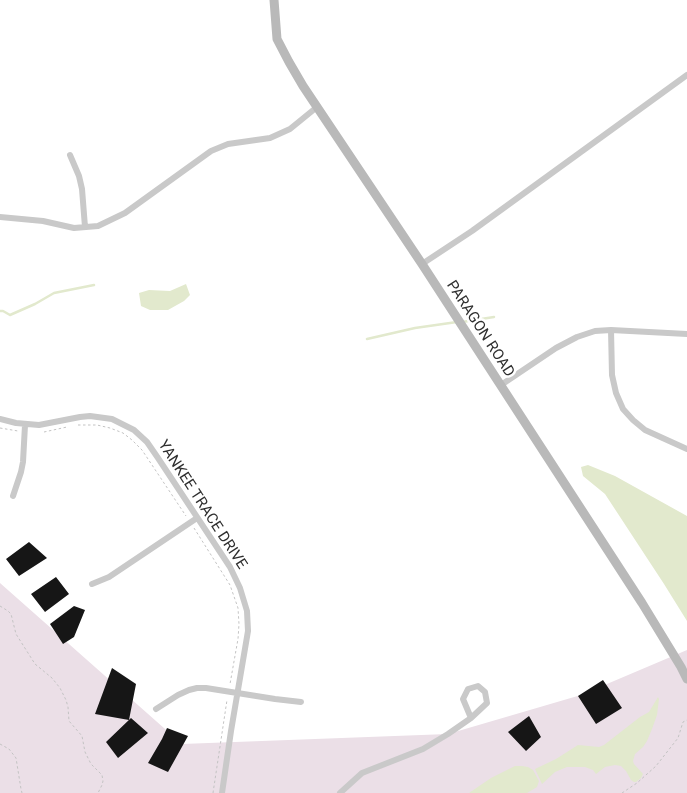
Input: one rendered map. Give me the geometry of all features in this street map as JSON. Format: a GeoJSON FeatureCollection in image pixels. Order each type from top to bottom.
{"type":"FeatureCollection","features":[{"type":"Feature","properties":{"kind":"street","name":"PARAGON ROAD"},"geometry":{"type":"LineString","coordinates":[[274,0],[277,38],[289,62],[642,603],[685,674]]}},
{"type":"Feature","properties":{"kind":"street"},"geometry":{"type":"LineString","coordinates":[[422,264],[472,231],[687,75]]}},
{"type":"Feature","properties":{"kind":"street"},"geometry":{"type":"LineString","coordinates":[[0,217],[43,220],[74,228],[98,226],[125,213],[211,151],[228,144],[270,138],[290,129],[317,107]]}},
{"type":"Feature","properties":{"kind":"street"},"geometry":{"type":"LineString","coordinates":[[70,155],[82,190],[84,227]]}},
{"type":"Feature","properties":{"kind":"street"},"geometry":{"type":"LineString","coordinates":[[610,330],[612,375],[616,393],[623,409],[645,430],[687,449]]}},
{"type":"Feature","properties":{"kind":"street"},"geometry":{"type":"LineString","coordinates":[[500,385],[577,336],[595,331],[687,334]]}},
{"type":"Feature","properties":{"kind":"street","name":"YANKEE TRACE DRIVE"},"geometry":{"type":"LineString","coordinates":[[0,419],[25,428],[80,417],[103,417],[134,430],[147,442],[230,567],[240,588],[247,611],[248,631],[222,793]]}},
{"type":"Feature","properties":{"kind":"street"},"geometry":{"type":"LineString","coordinates":[[14,496],[21,472],[25,428]]}},
{"type":"Feature","properties":{"kind":"street"},"geometry":{"type":"LineString","coordinates":[[92,584],[109,577],[197,518]]}},
{"type":"Feature","properties":{"kind":"street"},"geometry":{"type":"LineString","coordinates":[[340,793],[362,773],[423,749],[471,718],[487,703],[485,692],[478,686],[468,689],[463,699],[471,718]]}},
{"type":"Feature","properties":{"kind":"street"},"geometry":{"type":"LineString","coordinates":[[156,709],[189,690],[206,688],[301,702]]}},
{"type":"Feature","properties":{"kind":"path"},"geometry":{"type":"LineString","coordinates":[[39,432],[84,424],[97,425],[122,433],[132,440],[142,450],[230,585],[238,608],[238,639],[213,793]]}},
{"type":"Feature","properties":{"kind":"path"},"geometry":{"type":"LineString","coordinates":[[0,428],[25,428]]}},
{"type":"Feature","properties":{"kind":"path"},"geometry":{"type":"LineString","coordinates":[[0,606],[11,614],[16,634],[34,664],[52,678],[60,688],[68,707],[69,721],[82,736],[85,752],[91,764],[102,775],[103,781],[98,793]]}},
{"type":"Feature","properties":{"kind":"path"},"geometry":{"type":"LineString","coordinates":[[622,793],[656,766],[678,738],[683,722],[687,720]]}},
{"type":"Feature","properties":{"kind":"path"},"geometry":{"type":"LineString","coordinates":[[0,744],[9,749],[16,758],[22,793]]}},
{"type":"Feature","properties":{"kind":"shaded area"},"geometry":{"type":"Polygon","coordinates":[[[186,284],[190,295],[184,301],[168,310],[150,310],[141,306],[139,293],[149,290],[170,291],[186,284]]]}},
{"type":"Feature","properties":{"kind":"shaded area"},"geometry":{"type":"Polygon","coordinates":[[[588,465],[615,476],[687,516],[687,621],[605,494],[583,476],[581,467],[588,465]]]}},
{"type":"Feature","properties":{"kind":"shaded area"},"geometry":{"type":"Polygon","coordinates":[[[0,583],[182,744],[448,734],[581,695],[687,650],[687,793],[0,793],[0,583]]]}},
{"type":"Feature","properties":{"kind":"shaded area"},"geometry":{"type":"Polygon","coordinates":[[[658,697],[657,715],[652,729],[643,747],[635,754],[633,761],[643,774],[636,782],[631,780],[621,766],[615,765],[605,767],[596,774],[593,770],[585,767],[567,767],[555,772],[542,784],[535,769],[556,759],[578,745],[599,747],[604,745],[649,712],[658,697]]]}},
{"type":"Feature","properties":{"kind":"shaded area"},"geometry":{"type":"Polygon","coordinates":[[[515,766],[528,767],[533,770],[539,781],[537,787],[527,793],[469,793],[491,778],[515,766]]]}},
{"type":"Feature","properties":{"kind":"building"},"geometry":{"type":"Polygon","coordinates":[[[29,542],[47,558],[19,576],[6,559],[29,542]]]}},
{"type":"Feature","properties":{"kind":"building"},"geometry":{"type":"Polygon","coordinates":[[[56,577],[69,594],[45,612],[31,594],[56,577]]]}},
{"type":"Feature","properties":{"kind":"building"},"geometry":{"type":"Polygon","coordinates":[[[74,606],[85,610],[74,637],[63,644],[50,624],[74,606]]]}},
{"type":"Feature","properties":{"kind":"building"},"geometry":{"type":"Polygon","coordinates":[[[112,668],[136,684],[129,720],[95,714],[112,668]]]}},
{"type":"Feature","properties":{"kind":"building"},"geometry":{"type":"Polygon","coordinates":[[[603,680],[622,708],[596,724],[578,696],[603,680]]]}},
{"type":"Feature","properties":{"kind":"building"},"geometry":{"type":"Polygon","coordinates":[[[529,716],[541,737],[526,751],[508,732],[529,716]]]}},
{"type":"Feature","properties":{"kind":"building"},"geometry":{"type":"Polygon","coordinates":[[[131,718],[148,733],[118,758],[106,742],[131,718]]]}},
{"type":"Feature","properties":{"kind":"building"},"geometry":{"type":"Polygon","coordinates":[[[167,728],[188,736],[168,772],[148,763],[167,728]]]}},
{"type":"Feature","properties":{"kind":"waterway"},"geometry":{"type":"LineString","coordinates":[[0,311],[10,315],[54,293],[94,285]]}},
{"type":"Feature","properties":{"kind":"waterway"},"geometry":{"type":"LineString","coordinates":[[462,322],[494,317]]}},
{"type":"Feature","properties":{"kind":"waterway"},"geometry":{"type":"LineString","coordinates":[[367,339],[415,328],[457,322]]}}]}
